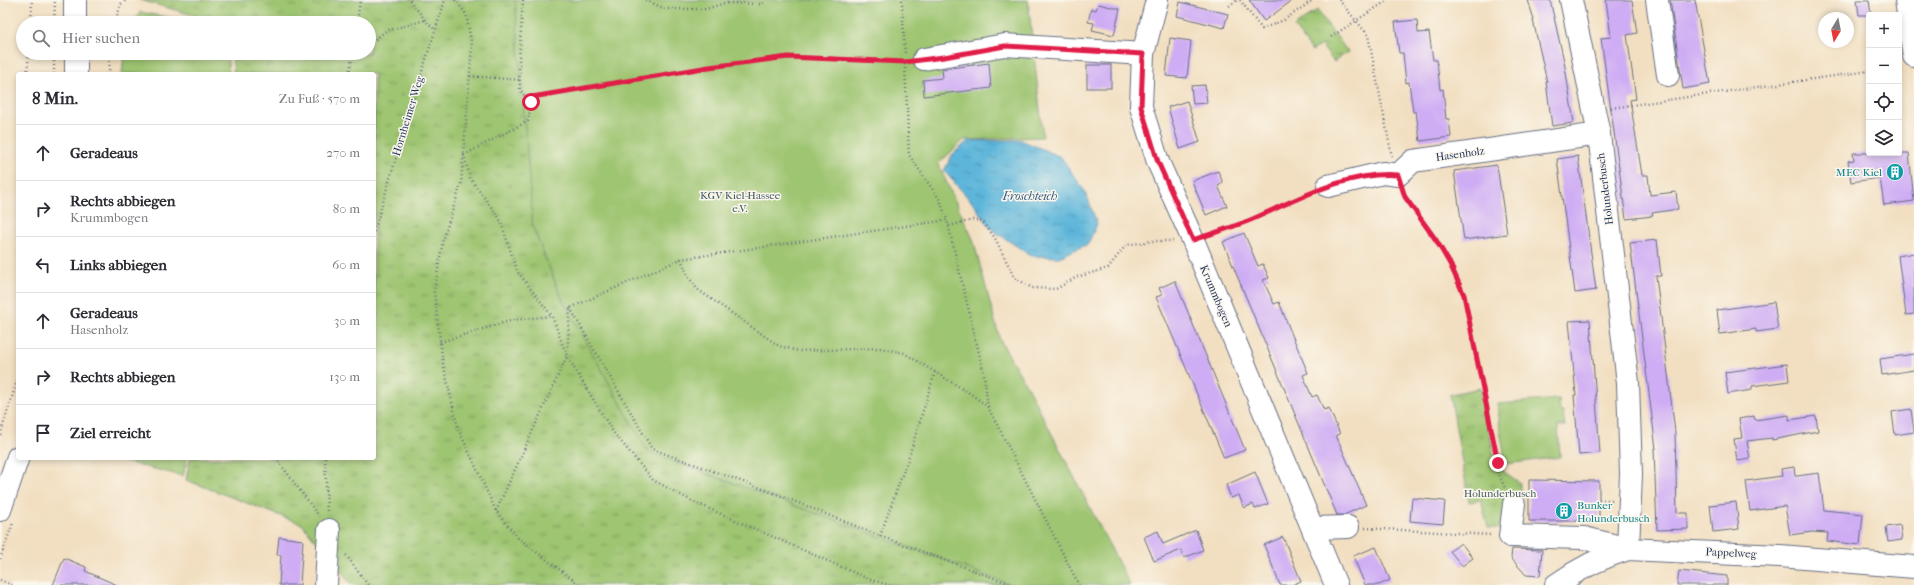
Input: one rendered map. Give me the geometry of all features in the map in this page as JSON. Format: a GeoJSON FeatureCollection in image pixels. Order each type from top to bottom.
{"type":"FeatureCollection","features":[{"type":"Feature","properties":{"kind":"street"},"geometry":{"type":"LineString","coordinates":[[75,0],[75,16]]}},
{"type":"Feature","properties":{"kind":"street","name":"Krummbogen"},"geometry":{"type":"LineString","coordinates":[[1157,0],[1143,54],[1141,107],[1158,162],[1193,240],[1336,585]]}},
{"type":"Feature","properties":{"kind":"street","name":"Holunderbusch"},"geometry":{"type":"LineString","coordinates":[[1571,0],[1599,134],[1628,382],[1630,474],[1628,548]]}},
{"type":"Feature","properties":{"kind":"street"},"geometry":{"type":"LineString","coordinates":[[1657,0],[1668,75]]}},
{"type":"Feature","properties":{"kind":"street"},"geometry":{"type":"LineString","coordinates":[[1906,0],[1914,56]]}},
{"type":"Feature","properties":{"kind":"street"},"geometry":{"type":"LineString","coordinates":[[914,61],[1005,46],[1143,54]]}},
{"type":"Feature","properties":{"kind":"street"},"geometry":{"type":"LineString","coordinates":[[76,60],[76,72]]}},
{"type":"Feature","properties":{"kind":"street","name":"Hasenholz"},"geometry":{"type":"LineString","coordinates":[[1398,175],[1413,161],[1599,134]]}},
{"type":"Feature","properties":{"kind":"street"},"geometry":{"type":"LineString","coordinates":[[1328,186],[1382,174],[1398,175]]}},
{"type":"Feature","properties":{"kind":"street"},"geometry":{"type":"LineString","coordinates":[[7,516],[17,460]]}},
{"type":"Feature","properties":{"kind":"street"},"geometry":{"type":"LineString","coordinates":[[1514,504],[1510,536],[1584,538],[1628,548]]}},
{"type":"Feature","properties":{"kind":"street"},"geometry":{"type":"LineString","coordinates":[[1312,528],[1348,527]]}},
{"type":"Feature","properties":{"kind":"street"},"geometry":{"type":"LineString","coordinates":[[326,585],[329,530]]}},
{"type":"Feature","properties":{"kind":"street","name":"Pappelweg"},"geometry":{"type":"LineString","coordinates":[[1556,585],[1572,573],[1628,548],[1780,556],[1914,567]]}},
{"type":"Feature","properties":{"kind":"path"},"geometry":{"type":"LineString","coordinates":[[31,16],[32,0]]}},
{"type":"Feature","properties":{"kind":"path"},"geometry":{"type":"LineString","coordinates":[[54,16],[55,0]]}},
{"type":"Feature","properties":{"kind":"path"},"geometry":{"type":"LineString","coordinates":[[117,16],[121,4],[126,0]]}},
{"type":"Feature","properties":{"kind":"path"},"geometry":{"type":"LineString","coordinates":[[358,16],[360,0]]}},
{"type":"Feature","properties":{"kind":"path"},"geometry":{"type":"LineString","coordinates":[[410,0],[425,20],[435,30]]}},
{"type":"Feature","properties":{"kind":"path","name":"Hornheimer Weg"},"geometry":{"type":"LineString","coordinates":[[376,225],[416,87],[445,0]]}},
{"type":"Feature","properties":{"kind":"path"},"geometry":{"type":"LineString","coordinates":[[455,0],[466,14],[472,46],[461,184],[443,240],[434,292],[443,363],[458,428],[496,511],[518,538],[580,585]]}},
{"type":"Feature","properties":{"kind":"path"},"geometry":{"type":"LineString","coordinates":[[523,0],[520,90],[527,98],[709,67],[788,57],[914,61]]}},
{"type":"Feature","properties":{"kind":"path"},"geometry":{"type":"LineString","coordinates":[[646,0],[665,9],[706,9],[725,3],[762,4],[765,0]]}},
{"type":"Feature","properties":{"kind":"path"},"geometry":{"type":"LineString","coordinates":[[902,0],[914,61],[909,155],[940,200],[949,226],[984,374],[988,407],[1079,585]]}},
{"type":"Feature","properties":{"kind":"path"},"geometry":{"type":"LineString","coordinates":[[1229,6],[1239,0],[1262,29],[1284,20],[1313,0]]}},
{"type":"Feature","properties":{"kind":"path"},"geometry":{"type":"LineString","coordinates":[[1339,0],[1368,35],[1391,154],[1405,197],[1436,240],[1450,264],[1464,295],[1498,463],[1494,464],[1514,504]]}},
{"type":"Feature","properties":{"kind":"path"},"geometry":{"type":"LineString","coordinates":[[1331,37],[1388,0]]}},
{"type":"Feature","properties":{"kind":"path"},"geometry":{"type":"LineString","coordinates":[[376,39],[386,31],[425,20]]}},
{"type":"Feature","properties":{"kind":"path"},"geometry":{"type":"LineString","coordinates":[[27,72],[28,60]]}},
{"type":"Feature","properties":{"kind":"path"},"geometry":{"type":"LineString","coordinates":[[54,60],[54,72]]}},
{"type":"Feature","properties":{"kind":"path"},"geometry":{"type":"LineString","coordinates":[[109,72],[110,60]]}},
{"type":"Feature","properties":{"kind":"path"},"geometry":{"type":"LineString","coordinates":[[349,72],[352,60]]}},
{"type":"Feature","properties":{"kind":"path"},"geometry":{"type":"LineString","coordinates":[[1595,111],[1866,71]]}},
{"type":"Feature","properties":{"kind":"path"},"geometry":{"type":"LineString","coordinates":[[470,76],[520,80]]}},
{"type":"Feature","properties":{"kind":"path"},"geometry":{"type":"LineString","coordinates":[[464,155],[528,120],[532,97]]}},
{"type":"Feature","properties":{"kind":"path"},"geometry":{"type":"LineString","coordinates":[[464,155],[470,178],[500,219],[517,271],[552,316],[567,356],[613,432],[653,480],[694,502],[871,580],[890,585]]}},
{"type":"Feature","properties":{"kind":"path"},"geometry":{"type":"LineString","coordinates":[[949,226],[973,220],[982,222],[995,238],[1014,277],[1032,288],[1056,289],[1077,277],[1108,268],[1126,245],[1153,241],[1193,240],[1246,222],[1328,186]]}},
{"type":"Feature","properties":{"kind":"path"},"geometry":{"type":"LineString","coordinates":[[570,308],[681,259],[947,220]]}},
{"type":"Feature","properties":{"kind":"path"},"geometry":{"type":"LineString","coordinates":[[681,259],[688,276],[697,289],[779,346],[799,350],[880,348],[904,353],[971,394],[988,407]]}},
{"type":"Feature","properties":{"kind":"path"},"geometry":{"type":"LineString","coordinates":[[496,511],[567,356],[570,308]]}},
{"type":"Feature","properties":{"kind":"path"},"geometry":{"type":"LineString","coordinates":[[570,308],[652,449],[774,493],[880,536],[1013,585]]}},
{"type":"Feature","properties":{"kind":"path"},"geometry":{"type":"LineString","coordinates":[[440,342],[513,320],[552,316]]}},
{"type":"Feature","properties":{"kind":"path"},"geometry":{"type":"LineString","coordinates":[[880,536],[909,456],[935,372]]}},
{"type":"Feature","properties":{"kind":"path"},"geometry":{"type":"LineString","coordinates":[[0,435],[16,384]]}},
{"type":"Feature","properties":{"kind":"path"},"geometry":{"type":"LineString","coordinates":[[277,460],[368,585]]}},
{"type":"Feature","properties":{"kind":"path"},"geometry":{"type":"LineString","coordinates":[[325,460],[329,530]]}},
{"type":"Feature","properties":{"kind":"path"},"geometry":{"type":"LineString","coordinates":[[0,559],[7,516]]}},
{"type":"Feature","properties":{"kind":"path"},"geometry":{"type":"LineString","coordinates":[[1348,527],[1510,536]]}},
{"type":"Feature","properties":{"kind":"path"},"geometry":{"type":"LineString","coordinates":[[0,580],[12,585]]}},
{"type":"Feature","properties":{"kind":"green space"},"geometry":{"type":"Polygon","coordinates":[[[140,0],[515,0],[533,228],[562,299],[648,452],[1012,585],[352,585],[302,524],[186,480],[190,460],[376,460],[376,72],[234,72],[233,60],[376,60],[376,16],[196,16],[140,0]]]}},
{"type":"Feature","properties":{"kind":"green space","name":"KGV Kiel-Hassee e.V."},"geometry":{"type":"Polygon","coordinates":[[[514,0],[1028,0],[1043,137],[964,140],[938,164],[973,239],[1000,340],[1028,388],[1130,585],[992,585],[648,452],[585,346],[562,299],[533,228],[513,76],[514,0]]]}},
{"type":"Feature","properties":{"kind":"green space"},"geometry":{"type":"Polygon","coordinates":[[[1317,10],[1348,52],[1334,62],[1321,45],[1312,51],[1294,27],[1317,10]]]}},
{"type":"Feature","properties":{"kind":"green space"},"geometry":{"type":"Polygon","coordinates":[[[140,12],[161,16],[137,16],[140,12]]]}},
{"type":"Feature","properties":{"kind":"green space"},"geometry":{"type":"Polygon","coordinates":[[[123,60],[228,60],[229,72],[122,72],[123,60]]]}},
{"type":"Feature","properties":{"kind":"green space","name":"Holunderbusch"},"geometry":{"type":"Polygon","coordinates":[[[1481,388],[1496,466],[1520,483],[1520,531],[1488,528],[1481,500],[1469,502],[1450,394],[1481,388]]]}},
{"type":"Feature","properties":{"kind":"green space"},"geometry":{"type":"Polygon","coordinates":[[[1559,399],[1560,412],[1563,412],[1565,426],[1558,426],[1560,457],[1506,464],[1500,430],[1498,404],[1559,399]]]}},
{"type":"Feature","properties":{"kind":"green space"},"geometry":{"type":"Polygon","coordinates":[[[117,460],[187,460],[183,476],[117,460]]]}},
{"type":"Feature","properties":{"kind":"water","name":"Froschteich"},"geometry":{"type":"Polygon","coordinates":[[[1021,140],[1061,157],[1086,193],[1097,224],[1088,244],[1059,257],[1032,256],[992,230],[971,201],[944,171],[952,155],[968,141],[1021,140]]]}},
{"type":"Feature","properties":{"kind":"building"},"geometry":{"type":"Polygon","coordinates":[[[1249,0],[1293,0],[1264,21],[1249,0]]]}},
{"type":"Feature","properties":{"kind":"building"},"geometry":{"type":"Polygon","coordinates":[[[1528,0],[1550,0],[1564,61],[1574,123],[1552,126],[1547,82],[1534,20],[1528,0]]]}},
{"type":"Feature","properties":{"kind":"building"},"geometry":{"type":"Polygon","coordinates":[[[1606,0],[1632,0],[1637,33],[1627,35],[1636,99],[1630,100],[1642,175],[1648,175],[1650,195],[1676,192],[1678,209],[1652,213],[1653,216],[1626,219],[1601,38],[1611,37],[1606,0]]]}},
{"type":"Feature","properties":{"kind":"building"},"geometry":{"type":"Polygon","coordinates":[[[1670,0],[1695,0],[1710,84],[1683,89],[1670,0]]]}},
{"type":"Feature","properties":{"kind":"building"},"geometry":{"type":"Polygon","coordinates":[[[1857,0],[1869,0],[1871,12],[1866,12],[1866,15],[1859,15],[1857,0]]]}},
{"type":"Feature","properties":{"kind":"building"},"geometry":{"type":"Polygon","coordinates":[[[1180,2],[1228,14],[1224,28],[1177,16],[1180,2]]]}},
{"type":"Feature","properties":{"kind":"building"},"geometry":{"type":"Polygon","coordinates":[[[1098,4],[1120,9],[1114,35],[1092,30],[1094,23],[1088,22],[1091,9],[1096,10],[1098,4]]]}},
{"type":"Feature","properties":{"kind":"building"},"geometry":{"type":"Polygon","coordinates":[[[1417,20],[1418,33],[1429,32],[1433,60],[1437,60],[1440,90],[1443,89],[1446,119],[1449,119],[1451,137],[1420,141],[1416,112],[1413,112],[1409,82],[1406,83],[1403,53],[1399,53],[1395,22],[1417,20]]]}},
{"type":"Feature","properties":{"kind":"building"},"geometry":{"type":"Polygon","coordinates":[[[1170,38],[1191,41],[1187,78],[1166,76],[1170,38]]]}},
{"type":"Feature","properties":{"kind":"building"},"geometry":{"type":"Polygon","coordinates":[[[989,63],[991,88],[924,96],[923,80],[943,78],[942,69],[989,63]]]}},
{"type":"Feature","properties":{"kind":"building"},"geometry":{"type":"Polygon","coordinates":[[[1087,65],[1111,65],[1111,88],[1087,88],[1087,65]]]}},
{"type":"Feature","properties":{"kind":"building"},"geometry":{"type":"Polygon","coordinates":[[[1205,85],[1207,103],[1193,104],[1191,86],[1205,85]]]}},
{"type":"Feature","properties":{"kind":"building"},"geometry":{"type":"Polygon","coordinates":[[[1187,101],[1200,142],[1180,149],[1168,107],[1187,101]]]}},
{"type":"Feature","properties":{"kind":"building","name":"MEC Kiel"},"geometry":{"type":"Polygon","coordinates":[[[1853,153],[1866,153],[1866,156],[1902,156],[1902,153],[1909,153],[1914,201],[1884,205],[1880,178],[1851,182],[1848,161],[1854,160],[1853,153]]]}},
{"type":"Feature","properties":{"kind":"building"},"geometry":{"type":"Polygon","coordinates":[[[1578,156],[1596,290],[1575,293],[1557,159],[1578,156]]]}},
{"type":"Feature","properties":{"kind":"building"},"geometry":{"type":"Polygon","coordinates":[[[1497,165],[1507,234],[1464,240],[1454,171],[1497,165]]]}},
{"type":"Feature","properties":{"kind":"building"},"geometry":{"type":"Polygon","coordinates":[[[1218,171],[1223,183],[1218,186],[1227,206],[1206,215],[1192,181],[1218,171]]]}},
{"type":"Feature","properties":{"kind":"building"},"geometry":{"type":"Polygon","coordinates":[[[1244,233],[1258,266],[1263,264],[1269,278],[1263,280],[1274,304],[1279,302],[1308,373],[1303,375],[1312,397],[1317,395],[1324,410],[1329,408],[1340,434],[1336,435],[1366,505],[1344,515],[1337,515],[1223,242],[1244,233]]]}},
{"type":"Feature","properties":{"kind":"building"},"geometry":{"type":"Polygon","coordinates":[[[1657,240],[1661,276],[1656,276],[1675,432],[1677,513],[1688,513],[1688,529],[1657,530],[1654,449],[1656,449],[1630,243],[1657,240]]]}},
{"type":"Feature","properties":{"kind":"building"},"geometry":{"type":"Polygon","coordinates":[[[1914,253],[1914,314],[1906,315],[1898,256],[1914,253]]]}},
{"type":"Feature","properties":{"kind":"building"},"geometry":{"type":"Polygon","coordinates":[[[1175,281],[1245,450],[1224,458],[1156,297],[1162,295],[1159,288],[1175,281]]]}},
{"type":"Feature","properties":{"kind":"building"},"geometry":{"type":"Polygon","coordinates":[[[1774,302],[1778,329],[1756,332],[1756,329],[1720,334],[1717,310],[1774,302]]]}},
{"type":"Feature","properties":{"kind":"building"},"geometry":{"type":"Polygon","coordinates":[[[1590,320],[1600,453],[1579,455],[1574,395],[1576,395],[1569,321],[1590,320]]]}},
{"type":"Feature","properties":{"kind":"building"},"geometry":{"type":"Polygon","coordinates":[[[1914,354],[1914,370],[1882,375],[1880,359],[1914,354]]]}},
{"type":"Feature","properties":{"kind":"building"},"geometry":{"type":"Polygon","coordinates":[[[1787,364],[1789,381],[1752,386],[1752,390],[1728,394],[1725,372],[1787,364]]]}},
{"type":"Feature","properties":{"kind":"building"},"geometry":{"type":"Polygon","coordinates":[[[1911,409],[1914,432],[1895,435],[1892,412],[1911,409]]]}},
{"type":"Feature","properties":{"kind":"building"},"geometry":{"type":"Polygon","coordinates":[[[1789,415],[1789,420],[1816,416],[1818,431],[1772,440],[1772,438],[1747,441],[1750,459],[1737,461],[1734,439],[1742,438],[1739,419],[1754,416],[1755,420],[1789,415]]]}},
{"type":"Feature","properties":{"kind":"building"},"geometry":{"type":"Polygon","coordinates":[[[1794,467],[1795,476],[1819,473],[1824,510],[1863,514],[1860,545],[1827,541],[1828,533],[1812,532],[1790,535],[1785,506],[1750,511],[1746,481],[1782,476],[1781,469],[1794,467]]]}},
{"type":"Feature","properties":{"kind":"building"},"geometry":{"type":"Polygon","coordinates":[[[1255,472],[1268,504],[1255,509],[1253,504],[1244,508],[1239,495],[1231,498],[1226,485],[1255,472]]]}},
{"type":"Feature","properties":{"kind":"building","name":"Bunker Holunderbusch"},"geometry":{"type":"Polygon","coordinates":[[[1529,480],[1599,481],[1599,521],[1529,521],[1529,480]]]}},
{"type":"Feature","properties":{"kind":"building"},"geometry":{"type":"Polygon","coordinates":[[[1412,498],[1445,501],[1443,524],[1410,521],[1412,498]]]}},
{"type":"Feature","properties":{"kind":"building"},"geometry":{"type":"Polygon","coordinates":[[[1736,502],[1739,529],[1713,532],[1710,505],[1736,502]]]}},
{"type":"Feature","properties":{"kind":"building"},"geometry":{"type":"Polygon","coordinates":[[[1900,525],[1902,540],[1888,542],[1886,527],[1900,525]]]}},
{"type":"Feature","properties":{"kind":"building"},"geometry":{"type":"Polygon","coordinates":[[[1196,530],[1203,550],[1184,558],[1181,550],[1154,561],[1144,537],[1158,531],[1163,544],[1196,530]]]}},
{"type":"Feature","properties":{"kind":"building"},"geometry":{"type":"Polygon","coordinates":[[[279,537],[303,540],[300,585],[279,585],[281,555],[277,555],[279,537]]]}},
{"type":"Feature","properties":{"kind":"building"},"geometry":{"type":"Polygon","coordinates":[[[1283,537],[1301,581],[1292,585],[1280,585],[1264,545],[1283,537]]]}},
{"type":"Feature","properties":{"kind":"building"},"geometry":{"type":"Polygon","coordinates":[[[1461,543],[1473,558],[1462,566],[1450,551],[1461,543]]]}},
{"type":"Feature","properties":{"kind":"building"},"geometry":{"type":"Polygon","coordinates":[[[1376,547],[1390,580],[1379,585],[1365,585],[1353,556],[1376,547]]]}},
{"type":"Feature","properties":{"kind":"building"},"geometry":{"type":"Polygon","coordinates":[[[1512,549],[1542,550],[1540,576],[1526,575],[1511,558],[1512,549]]]}},
{"type":"Feature","properties":{"kind":"building"},"geometry":{"type":"Polygon","coordinates":[[[64,558],[86,567],[85,571],[117,585],[53,585],[64,558]]]}},
{"type":"Feature","properties":{"kind":"building"},"geometry":{"type":"Polygon","coordinates":[[[1679,571],[1727,576],[1727,585],[1677,585],[1679,571]]]}},
{"type":"Feature","properties":{"kind":"place","name":"MEC Kiel"},"geometry":{"type":"Point","coordinates":[1895,172]}},
{"type":"Feature","properties":{"kind":"place","name":"Bunker Holunderbusch"},"geometry":{"type":"Point","coordinates":[1564,511]}},
{"type":"Feature","properties":{"kind":"route"},"geometry":{"type":"LineString","coordinates":[[531,102],[532,97],[709,67],[788,57],[830,60],[905,62],[944,57],[1005,46],[1143,54],[1141,107],[1158,162],[1193,240],[1246,222],[1328,186],[1382,174],[1398,175],[1405,197],[1436,240],[1450,264],[1464,295],[1470,332],[1498,463]]}}]}
